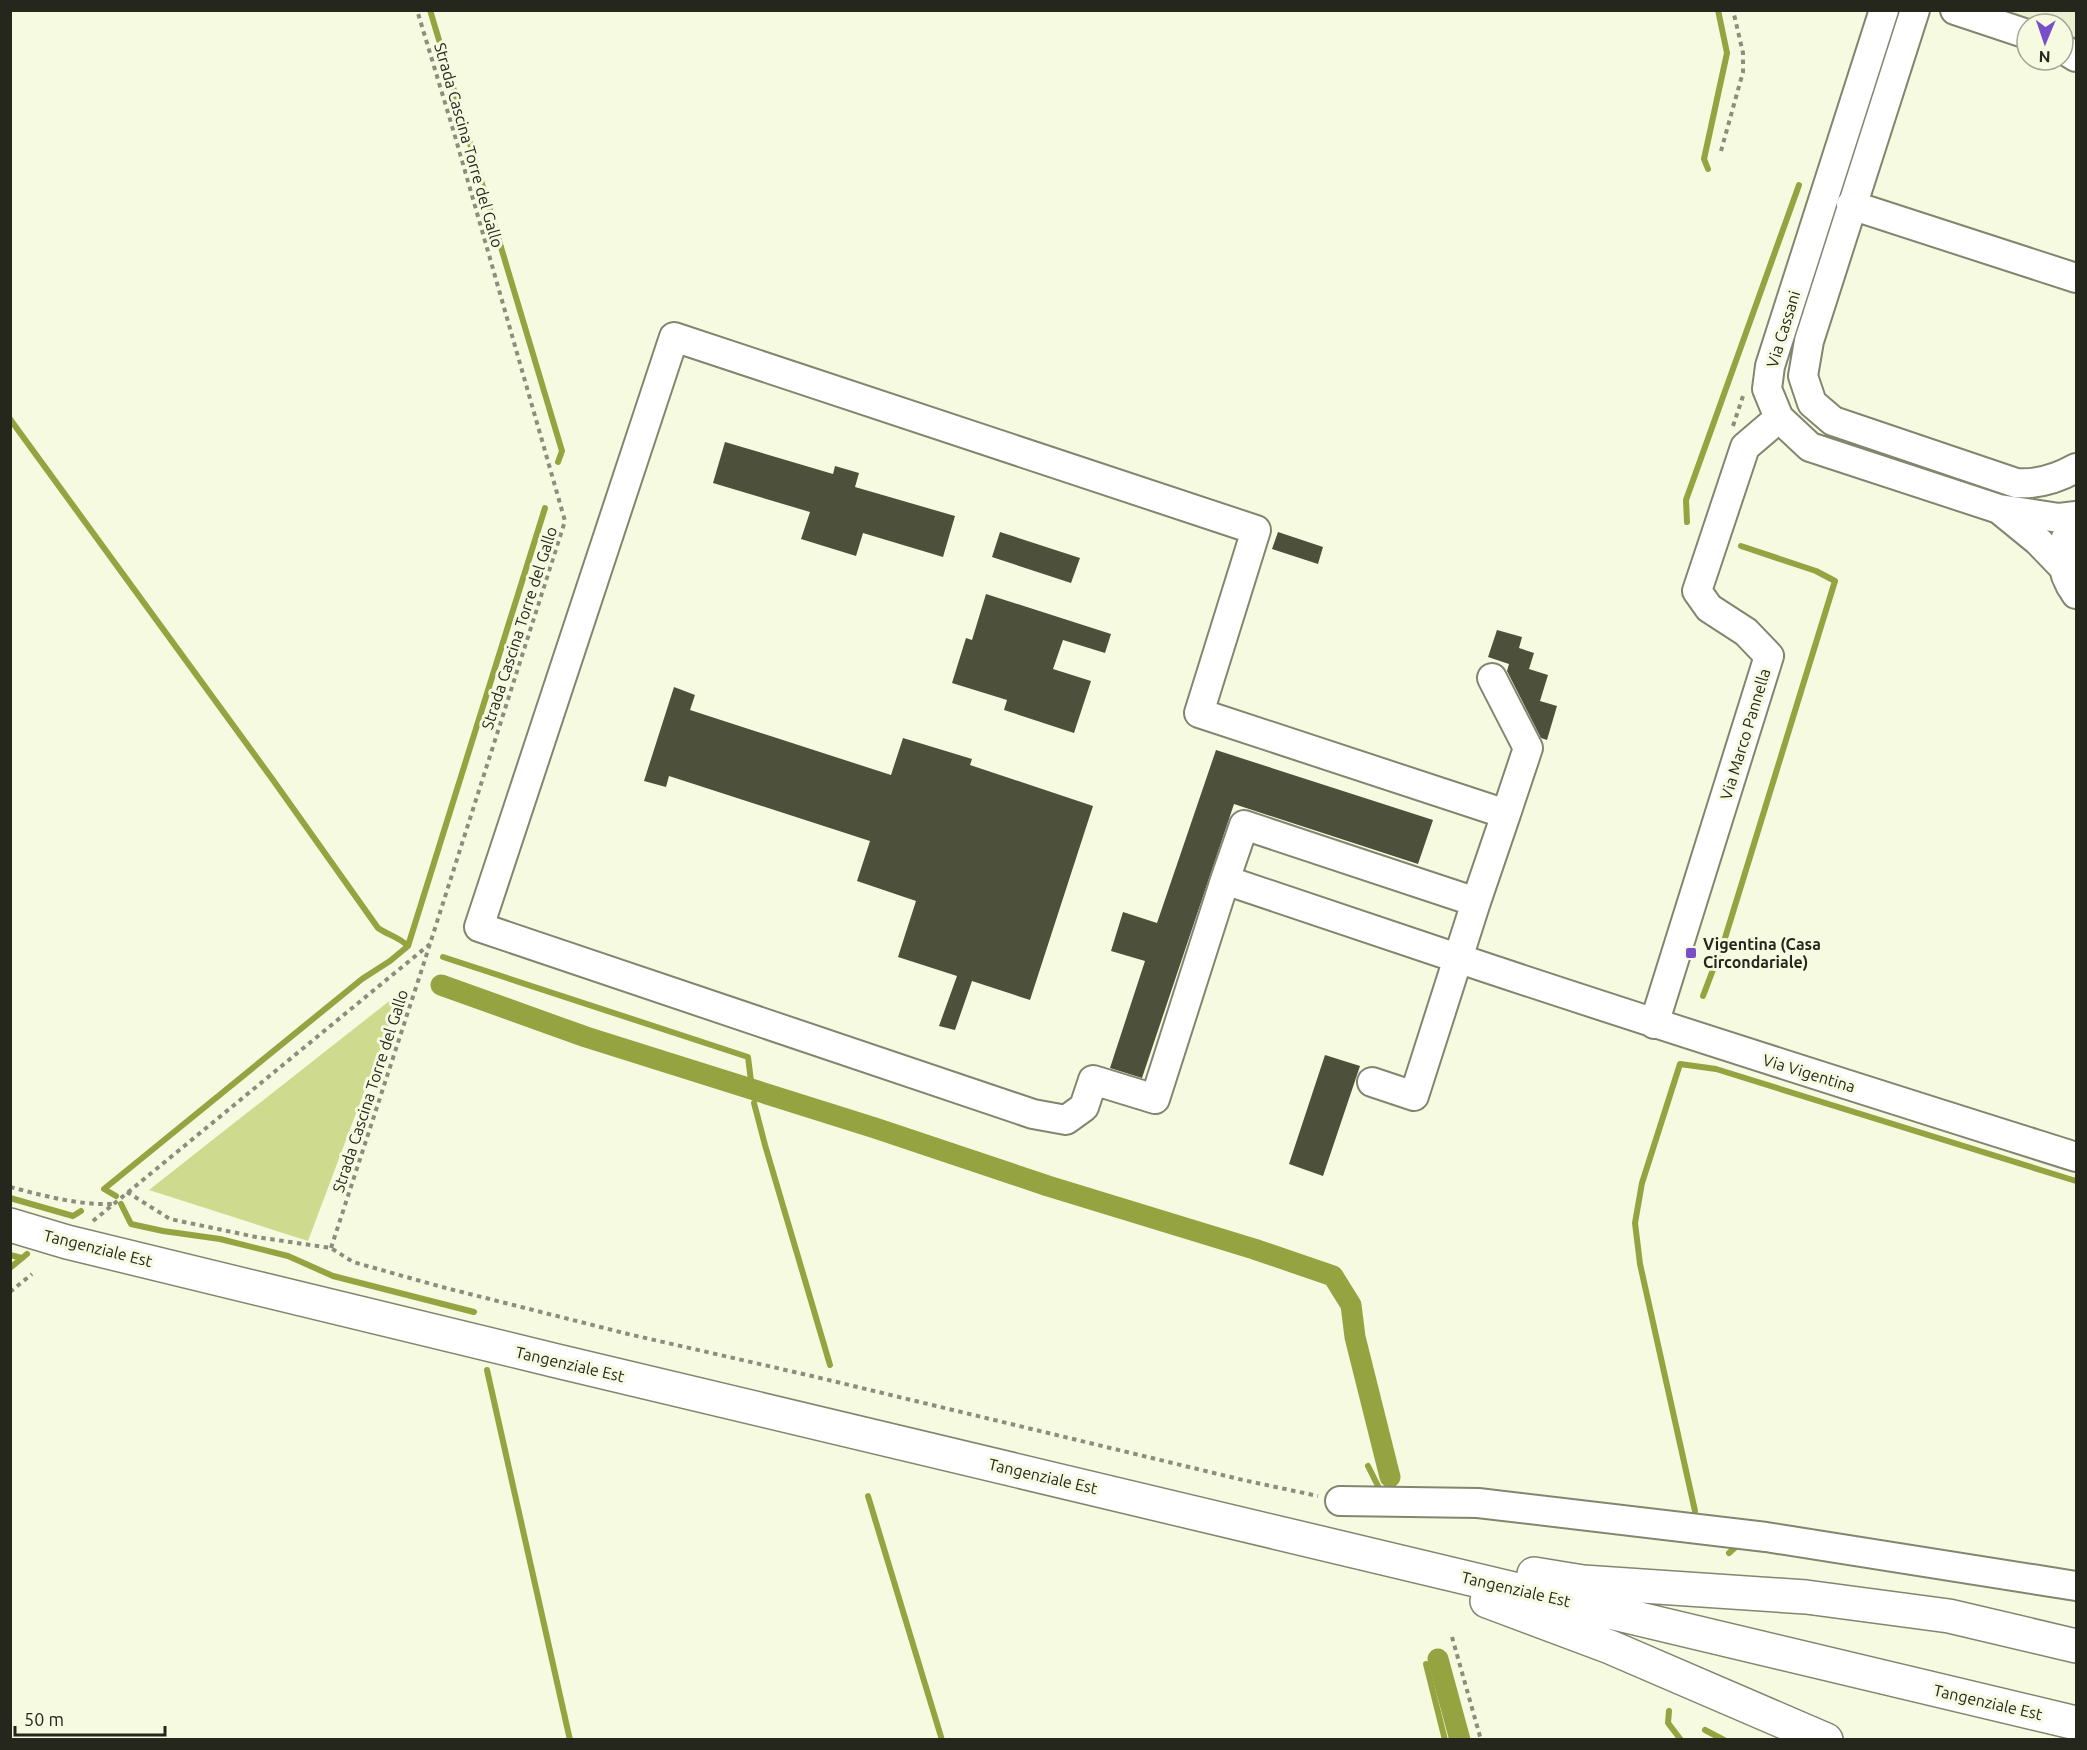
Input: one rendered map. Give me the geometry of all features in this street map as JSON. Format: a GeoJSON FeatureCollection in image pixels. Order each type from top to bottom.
{"type":"FeatureCollection","features":[{"type":"Feature","properties":{"kind":"highway","name":"Tangenziale Est"},"geometry":{"type":"LineString","coordinates":[[10,1225],[78,1244],[557,1361],[2076,1723]]}},
{"type":"Feature","properties":{"kind":"highway"},"geometry":{"type":"LineString","coordinates":[[1269,1530],[1582,1582],[1806,1597],[1949,1616],[2076,1646]]}},
{"type":"Feature","properties":{"kind":"highway"},"geometry":{"type":"LineString","coordinates":[[1269,1530],[1360,1566],[1486,1600],[1610,1647],[1826,1740]]}},
{"type":"Feature","properties":{"kind":"street","name":"Via Cassani"},"geometry":{"type":"LineString","coordinates":[[1884,10],[1770,366],[1767,389],[1779,418],[1810,447],[1999,509],[2059,518],[2076,516]]}},
{"type":"Feature","properties":{"kind":"street"},"geometry":{"type":"LineString","coordinates":[[1955,10],[2015,30]]}},
{"type":"Feature","properties":{"kind":"street"},"geometry":{"type":"LineString","coordinates":[[1913,12],[1809,341],[1803,376],[1812,403],[1833,421],[2016,483],[2031,484],[2063,476],[2076,468]]}},
{"type":"Feature","properties":{"kind":"street"},"geometry":{"type":"LineString","coordinates":[[1851,205],[2076,278]]}},
{"type":"Feature","properties":{"kind":"street"},"geometry":{"type":"LineString","coordinates":[[1476,902],[1244,825],[1155,1099],[1093,1080],[1084,1107],[1066,1120],[1033,1114],[479,927],[674,337],[1256,530],[1199,713],[1506,814]]}},
{"type":"Feature","properties":{"kind":"street","name":"Via Marco Pannella"},"geometry":{"type":"LineString","coordinates":[[1654,1024],[1769,656],[1746,632],[1709,608],[1697,591],[1745,447],[1779,418]]}},
{"type":"Feature","properties":{"kind":"street","name":"Via Cassani"},"geometry":{"type":"LineString","coordinates":[[1999,509],[2038,541],[2063,567],[2068,582],[2076,594]]}},
{"type":"Feature","properties":{"kind":"street"},"geometry":{"type":"LineString","coordinates":[[2063,567],[2062,552],[2066,538],[2076,523]]}},
{"type":"Feature","properties":{"kind":"street"},"geometry":{"type":"LineString","coordinates":[[1372,1082],[1413,1096],[1528,748],[1492,678]]}},
{"type":"Feature","properties":{"kind":"street","name":"Via Vigentina"},"geometry":{"type":"LineString","coordinates":[[1225,880],[1654,1024],[2076,1157]]}},
{"type":"Feature","properties":{"kind":"street"},"geometry":{"type":"LineString","coordinates":[[1340,1501],[1478,1503],[1766,1537],[2076,1586]]}},
{"type":"Feature","properties":{"kind":"path","name":"Strada Cascina Torre del Gallo"},"geometry":{"type":"LineString","coordinates":[[331,1248],[566,521],[417,10]]}},
{"type":"Feature","properties":{"kind":"path"},"geometry":{"type":"LineString","coordinates":[[1721,151],[1743,72],[1743,53],[1733,10]]}},
{"type":"Feature","properties":{"kind":"path"},"geometry":{"type":"LineString","coordinates":[[88,1226],[431,944]]}},
{"type":"Feature","properties":{"kind":"path"},"geometry":{"type":"LineString","coordinates":[[10,1187],[58,1200],[88,1205],[112,1204]]}},
{"type":"Feature","properties":{"kind":"path"},"geometry":{"type":"LineString","coordinates":[[128,1192],[170,1219],[256,1237],[331,1248],[353,1262],[616,1331],[1340,1501]]}},
{"type":"Feature","properties":{"kind":"path"},"geometry":{"type":"LineString","coordinates":[[10,1292],[32,1274]]}},
{"type":"Feature","properties":{"kind":"path"},"geometry":{"type":"LineString","coordinates":[[1452,1637],[1481,1740]]}},
{"type":"Feature","properties":{"kind":"shaded area"},"geometry":{"type":"Polygon","coordinates":[[[1949,11],[2076,11],[2076,63],[2075,12],[2015,12],[2015,45],[1945,24],[1949,11]]]}},
{"type":"Feature","properties":{"kind":"green space"},"geometry":{"type":"Polygon","coordinates":[[[402,991],[308,1241],[149,1190],[402,991]]]}},
{"type":"Feature","properties":{"kind":"building"},"geometry":{"type":"Polygon","coordinates":[[[725,442],[833,474],[835,466],[859,473],[855,487],[955,516],[943,557],[863,533],[856,556],[801,539],[810,512],[713,483],[725,442]]]}},
{"type":"Feature","properties":{"kind":"building"},"geometry":{"type":"Polygon","coordinates":[[[1000,532],[1080,558],[1071,583],[992,557],[1000,532]]]}},
{"type":"Feature","properties":{"kind":"building"},"geometry":{"type":"Polygon","coordinates":[[[1278,532],[1323,547],[1318,564],[1272,549],[1278,532]]]}},
{"type":"Feature","properties":{"kind":"building"},"geometry":{"type":"Polygon","coordinates":[[[986,594],[1111,634],[1105,653],[1063,640],[1053,669],[1091,681],[1074,733],[1004,710],[1007,700],[952,683],[966,638],[972,640],[986,594]]]}},
{"type":"Feature","properties":{"kind":"building"},"geometry":{"type":"Polygon","coordinates":[[[1497,630],[1522,637],[1519,648],[1534,653],[1529,669],[1548,675],[1540,701],[1557,706],[1547,740],[1541,738],[1507,671],[1509,664],[1488,657],[1497,630]]]}},
{"type":"Feature","properties":{"kind":"building"},"geometry":{"type":"Polygon","coordinates":[[[674,687],[695,695],[690,710],[891,775],[903,738],[972,759],[970,765],[1093,806],[1030,1000],[972,981],[955,1030],[939,1026],[957,976],[898,957],[916,901],[857,881],[870,841],[669,776],[666,787],[644,781],[674,687]]]}},
{"type":"Feature","properties":{"kind":"building"},"geometry":{"type":"Polygon","coordinates":[[[1216,750],[1433,820],[1418,864],[1234,804],[1142,1078],[1110,1068],[1145,961],[1111,951],[1123,912],[1157,923],[1216,750]]]}},
{"type":"Feature","properties":{"kind":"building"},"geometry":{"type":"Polygon","coordinates":[[[1325,1055],[1360,1066],[1323,1176],[1289,1164],[1325,1055]]]}},
{"type":"Feature","properties":{"kind":"waterway"},"geometry":{"type":"LineString","coordinates":[[430,10],[562,451],[558,462]]}},
{"type":"Feature","properties":{"kind":"waterway"},"geometry":{"type":"LineString","coordinates":[[1708,169],[1704,159],[1727,53],[1718,10]]}},
{"type":"Feature","properties":{"kind":"waterway"},"geometry":{"type":"LineString","coordinates":[[1687,522],[1686,500],[1799,185]]}},
{"type":"Feature","properties":{"kind":"waterway"},"geometry":{"type":"LineString","coordinates":[[10,419],[378,928],[408,946]]}},
{"type":"Feature","properties":{"kind":"waterway"},"geometry":{"type":"LineString","coordinates":[[116,1196],[104,1189],[362,979],[408,946],[545,508]]}},
{"type":"Feature","properties":{"kind":"waterway"},"geometry":{"type":"LineString","coordinates":[[1703,996],[1725,938],[1835,581],[1816,571],[1741,546]]}},
{"type":"Feature","properties":{"kind":"waterway"},"geometry":{"type":"LineString","coordinates":[[443,957],[748,1057],[751,1081]]}},
{"type":"Feature","properties":{"kind":"waterway"},"geometry":{"type":"LineString","coordinates":[[441,985],[586,1037],[1333,1276],[1351,1305],[1355,1337],[1390,1477]]}},
{"type":"Feature","properties":{"kind":"waterway"},"geometry":{"type":"LineString","coordinates":[[1695,1511],[1640,1264],[1635,1223],[1642,1183],[1680,1064],[1716,1069],[2076,1181]]}},
{"type":"Feature","properties":{"kind":"waterway"},"geometry":{"type":"LineString","coordinates":[[754,1103],[830,1365]]}},
{"type":"Feature","properties":{"kind":"waterway"},"geometry":{"type":"LineString","coordinates":[[10,1198],[73,1216],[81,1211]]}},
{"type":"Feature","properties":{"kind":"waterway"},"geometry":{"type":"LineString","coordinates":[[121,1204],[131,1224],[220,1239],[288,1256],[333,1276],[474,1312]]}},
{"type":"Feature","properties":{"kind":"waterway"},"geometry":{"type":"LineString","coordinates":[[10,1268],[27,1254]]}},
{"type":"Feature","properties":{"kind":"waterway"},"geometry":{"type":"LineString","coordinates":[[10,1255],[22,1258]]}},
{"type":"Feature","properties":{"kind":"waterway"},"geometry":{"type":"LineString","coordinates":[[487,1370],[570,1740]]}},
{"type":"Feature","properties":{"kind":"waterway"},"geometry":{"type":"LineString","coordinates":[[1368,1466],[1378,1486]]}},
{"type":"Feature","properties":{"kind":"waterway"},"geometry":{"type":"LineString","coordinates":[[868,1496],[942,1740]]}},
{"type":"Feature","properties":{"kind":"waterway"},"geometry":{"type":"LineString","coordinates":[[1729,1553],[1739,1544]]}},
{"type":"Feature","properties":{"kind":"waterway"},"geometry":{"type":"LineString","coordinates":[[1438,1659],[1460,1740]]}},
{"type":"Feature","properties":{"kind":"waterway"},"geometry":{"type":"LineString","coordinates":[[1426,1664],[1445,1740]]}},
{"type":"Feature","properties":{"kind":"waterway"},"geometry":{"type":"LineString","coordinates":[[1669,1711],[1668,1723],[1681,1740]]}},
{"type":"Feature","properties":{"kind":"waterway"},"geometry":{"type":"LineString","coordinates":[[1705,1730],[1724,1740]]}},
{"type":"Feature","properties":{"kind":"place","name":"Vigentina (Casa Circondariale)"},"geometry":{"type":"Point","coordinates":[1691,953]}}]}
